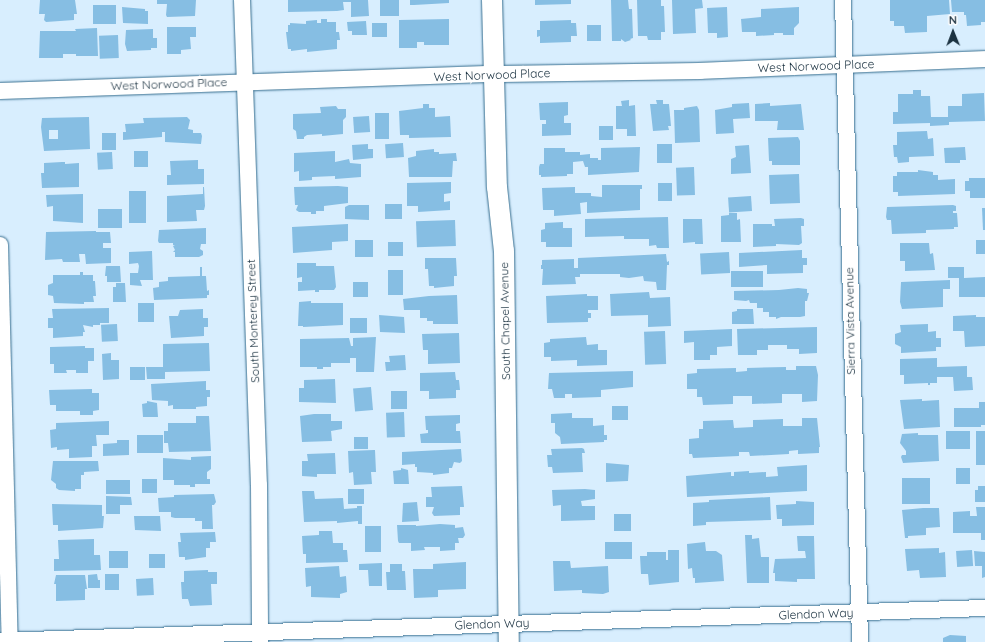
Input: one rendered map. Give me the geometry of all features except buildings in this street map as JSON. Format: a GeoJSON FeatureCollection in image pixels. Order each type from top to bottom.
{"type":"FeatureCollection","features":[{"type":"Feature","properties":{"kind":"street","name":"South Monterey Street"},"geometry":{"type":"LineString","coordinates":[[242,0],[243,82],[259,485],[260,637]]}},
{"type":"Feature","properties":{"kind":"street","name":"South Chapel Avenue"},"geometry":{"type":"LineString","coordinates":[[492,0],[497,187],[504,251],[508,633]]}},
{"type":"Feature","properties":{"kind":"street","name":"Sierra Vista Avenue"},"geometry":{"type":"LineString","coordinates":[[843,0],[860,642]]}},
{"type":"Feature","properties":{"kind":"street","name":"West Norwood Place"},"geometry":{"type":"LineString","coordinates":[[0,91],[494,74],[700,70],[985,59]]}},
{"type":"Feature","properties":{"kind":"street"},"geometry":{"type":"LineString","coordinates":[[0,245],[10,642]]}},
{"type":"Feature","properties":{"kind":"street","name":"Glendon Way"},"geometry":{"type":"LineString","coordinates":[[0,641],[10,642],[38,638],[260,637],[508,633],[859,612],[985,608]]}}]}
